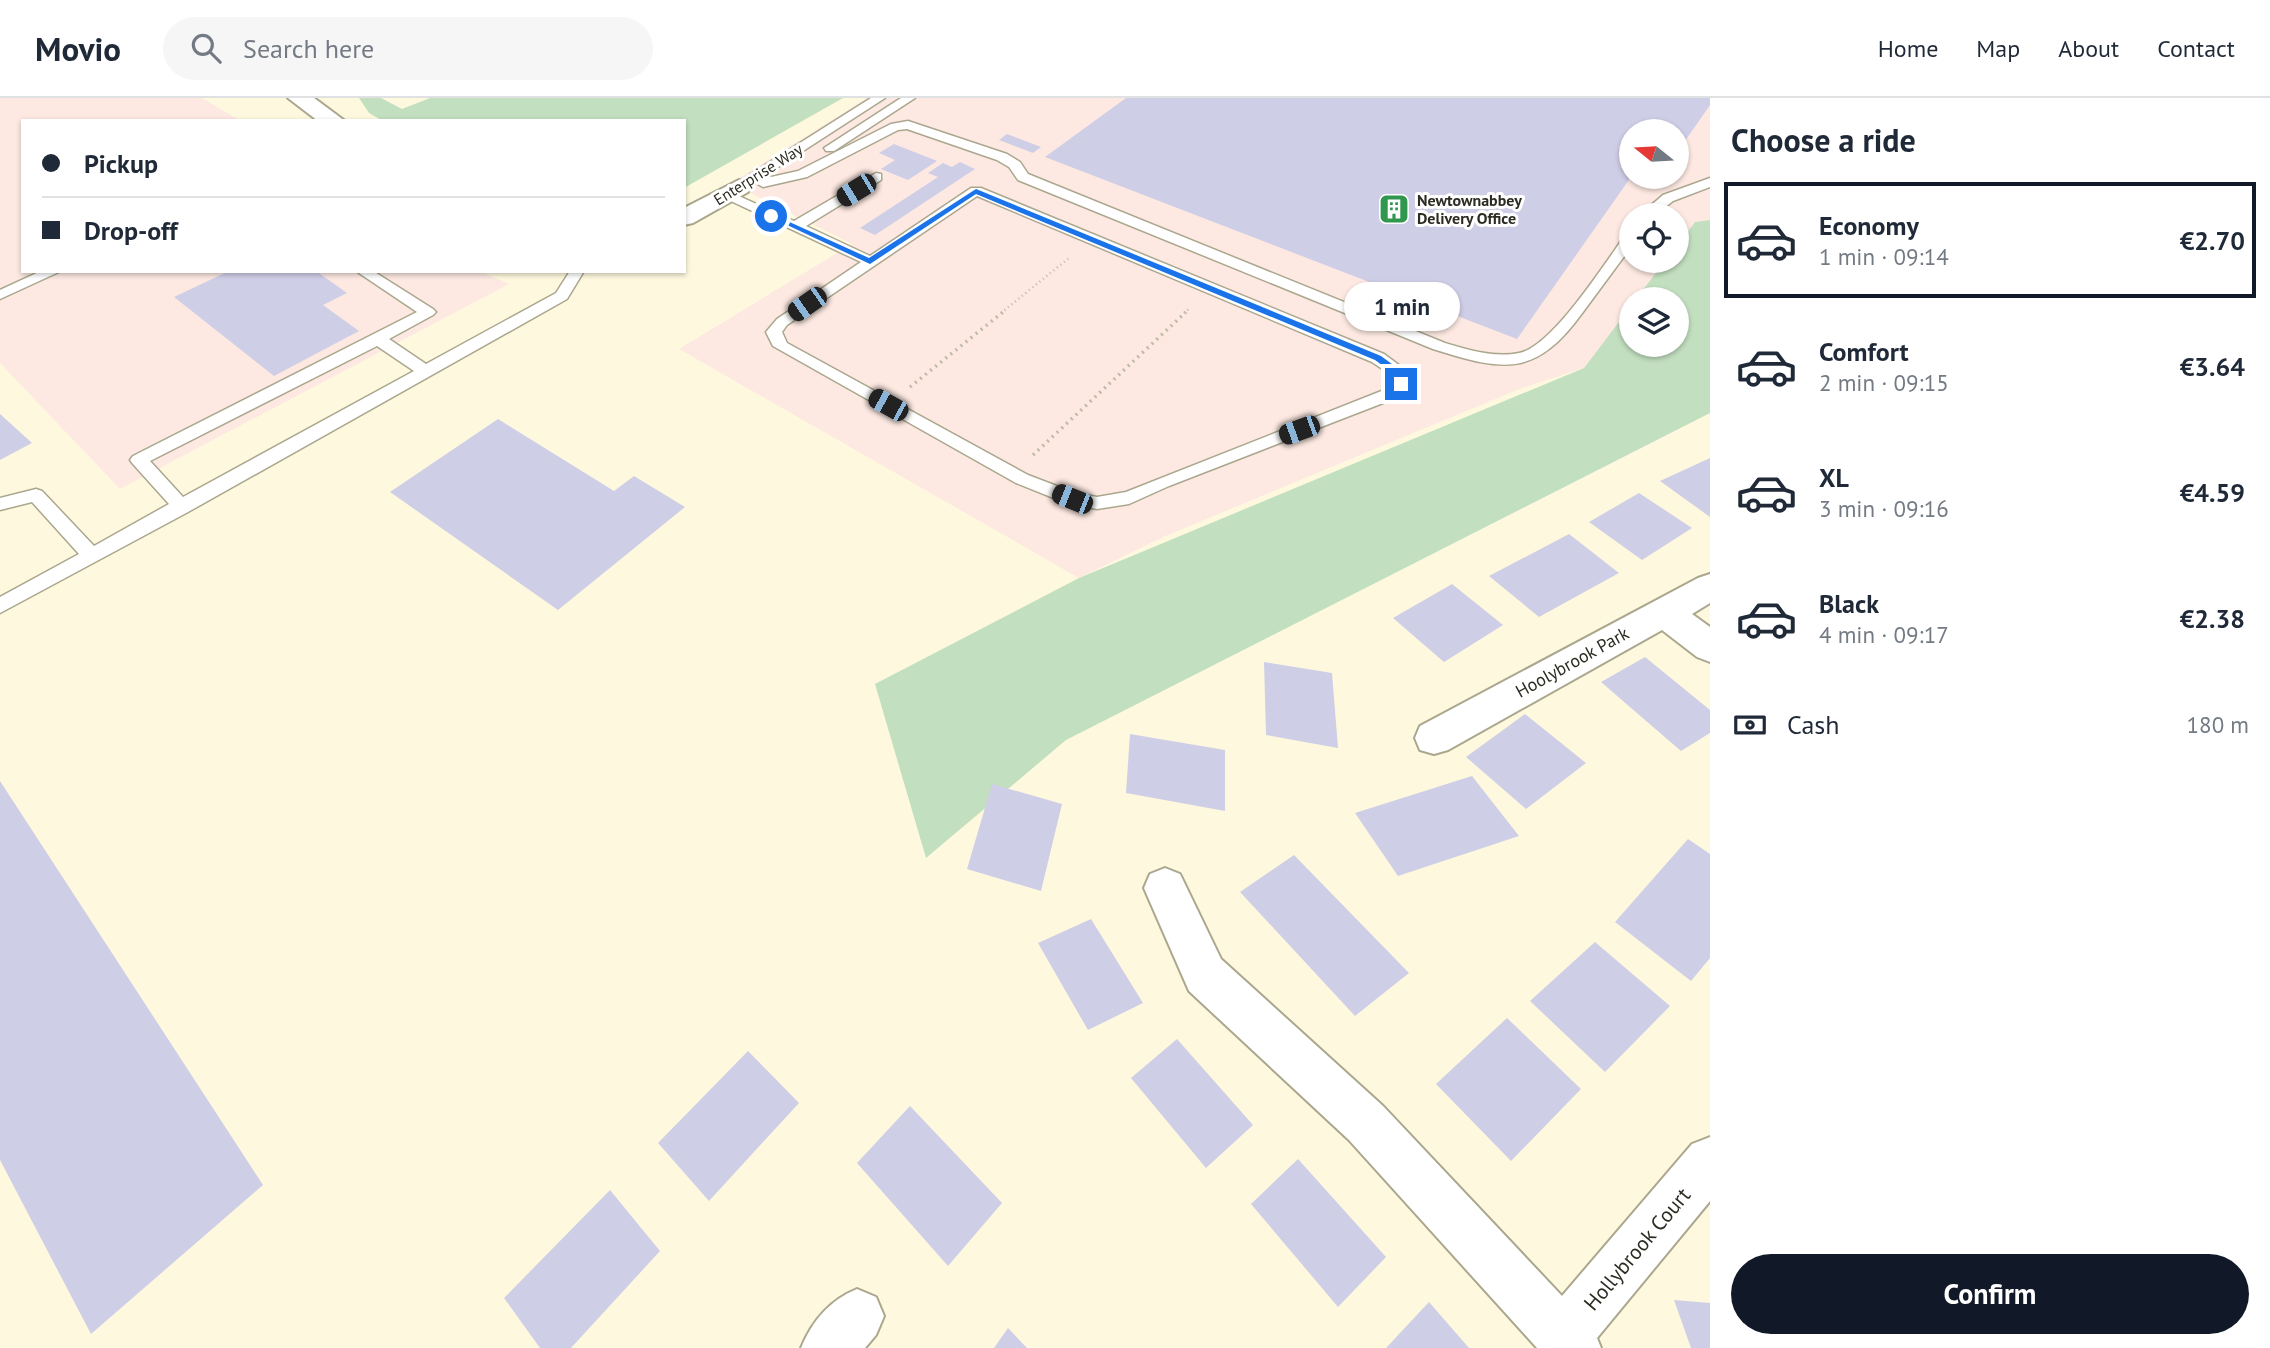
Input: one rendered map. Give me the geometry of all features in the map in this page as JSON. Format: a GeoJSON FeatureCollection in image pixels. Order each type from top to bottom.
{"type":"FeatureCollection","features":[{"type":"Feature","properties":{"kind":"street"},"geometry":{"type":"LineString","coordinates":[[299,98],[331,119]]}},
{"type":"Feature","properties":{"kind":"street","name":"Enterprise Way"},"geometry":{"type":"LineString","coordinates":[[686,217],[742,188]]}},
{"type":"Feature","properties":{"kind":"street","name":"Hoolybrook Park"},"geometry":{"type":"LineString","coordinates":[[1434,737],[1710,587]]}},
{"type":"Feature","properties":{"kind":"street"},"geometry":{"type":"LineString","coordinates":[[1664,612],[1710,647]]}},
{"type":"Feature","properties":{"kind":"street"},"geometry":{"type":"LineString","coordinates":[[1165,888],[1205,975],[1366,1122],[1568,1342]]}},
{"type":"Feature","properties":{"kind":"street","name":"Hollybrook Court"},"geometry":{"type":"LineString","coordinates":[[1568,1342],[1710,1162]]}},
{"type":"Feature","properties":{"kind":"lane","name":"Enterprise Way"},"geometry":{"type":"LineString","coordinates":[[742,188],[878,98]]}},
{"type":"Feature","properties":{"kind":"lane"},"geometry":{"type":"LineString","coordinates":[[742,188],[808,162],[909,98]]}},
{"type":"Feature","properties":{"kind":"lane"},"geometry":{"type":"LineString","coordinates":[[742,188],[785,180],[822,166],[895,127],[919,127],[1002,157],[1015,165],[1016,171],[1023,177],[1439,346],[1462,354],[1501,359],[1519,358],[1542,349],[1552,341],[1619,253]]}},
{"type":"Feature","properties":{"kind":"lane"},"geometry":{"type":"LineString","coordinates":[[795,227],[876,177]]}},
{"type":"Feature","properties":{"kind":"lane"},"geometry":{"type":"LineString","coordinates":[[1662,203],[1668,198],[1710,182]]}},
{"type":"Feature","properties":{"kind":"lane"},"geometry":{"type":"LineString","coordinates":[[742,188],[795,227],[870,261]]}},
{"type":"Feature","properties":{"kind":"lane"},"geometry":{"type":"LineString","coordinates":[[976,191],[1378,358],[1397,372],[1401,384],[1390,394],[1163,482],[1129,498],[1097,503],[1072,499],[1012,474],[780,345],[774,332],[782,322],[870,261],[976,191]]}},
{"type":"Feature","properties":{"kind":"lane"},"geometry":{"type":"LineString","coordinates":[[0,295],[50,273]]}},
{"type":"Feature","properties":{"kind":"lane"},"geometry":{"type":"LineString","coordinates":[[182,507],[139,460],[428,312],[366,273]]}},
{"type":"Feature","properties":{"kind":"lane"},"geometry":{"type":"LineString","coordinates":[[0,606],[562,296],[576,273]]}},
{"type":"Feature","properties":{"kind":"lane"},"geometry":{"type":"LineString","coordinates":[[378,339],[427,372]]}},
{"type":"Feature","properties":{"kind":"lane"},"geometry":{"type":"LineString","coordinates":[[0,503],[36,495],[92,556]]}},
{"type":"Feature","properties":{"kind":"path"},"geometry":{"type":"LineString","coordinates":[[888,405],[1092,239]]}},
{"type":"Feature","properties":{"kind":"path"},"geometry":{"type":"LineString","coordinates":[[1012,474],[1210,289]]}},
{"type":"Feature","properties":{"kind":"shaded area"},"geometry":{"type":"Polygon","coordinates":[[[0,98],[202,98],[238,119],[21,119],[21,273],[484,273],[509,284],[120,489],[0,363],[0,98]]]}},
{"type":"Feature","properties":{"kind":"shaded area"},"geometry":{"type":"Polygon","coordinates":[[[867,98],[1710,98],[1710,220],[1695,222],[1689,230],[1689,203],[1619,203],[1619,273],[1656,273],[1645,287],[1619,287],[1619,322],[1584,368],[1522,388],[1163,537],[1079,578],[679,349],[852,244],[731,183],[867,98]]]}},
{"type":"Feature","properties":{"kind":"green space"},"geometry":{"type":"Polygon","coordinates":[[[359,98],[381,98],[402,109],[430,98],[843,98],[686,187],[686,119],[380,119],[369,113],[359,98]]]}},
{"type":"Feature","properties":{"kind":"green space"},"geometry":{"type":"Polygon","coordinates":[[[1710,220],[1710,413],[1066,740],[926,858],[875,684],[1079,578],[1584,368],[1619,322],[1619,357],[1689,357],[1689,287],[1645,287],[1656,273],[1689,273],[1689,230],[1695,222],[1710,220]]]}},
{"type":"Feature","properties":{"kind":"building","name":"Newtownabbey Delivery Office"},"geometry":{"type":"Polygon","coordinates":[[[1126,98],[1710,98],[1710,105],[1689,135],[1689,119],[1619,119],[1619,189],[1623,189],[1517,339],[1045,157],[1126,98]]]}},
{"type":"Feature","properties":{"kind":"building"},"geometry":{"type":"Polygon","coordinates":[[[1007,134],[1041,147],[1033,153],[999,140],[1007,134]]]}},
{"type":"Feature","properties":{"kind":"building"},"geometry":{"type":"Polygon","coordinates":[[[894,144],[937,161],[908,180],[881,169],[895,160],[879,153],[894,144]]]}},
{"type":"Feature","properties":{"kind":"building"},"geometry":{"type":"Polygon","coordinates":[[[960,162],[975,169],[875,235],[860,228],[938,177],[928,173],[943,163],[952,167],[960,162]]]}},
{"type":"Feature","properties":{"kind":"building"},"geometry":{"type":"Polygon","coordinates":[[[225,273],[319,273],[347,293],[323,305],[359,331],[274,376],[174,297],[225,273]]]}},
{"type":"Feature","properties":{"kind":"building"},"geometry":{"type":"Polygon","coordinates":[[[0,414],[32,443],[0,460],[0,414]]]}},
{"type":"Feature","properties":{"kind":"building"},"geometry":{"type":"Polygon","coordinates":[[[498,419],[614,491],[634,476],[685,507],[558,610],[390,492],[498,419]]]}},
{"type":"Feature","properties":{"kind":"building"},"geometry":{"type":"Polygon","coordinates":[[[1710,458],[1710,517],[1660,481],[1710,458]]]}},
{"type":"Feature","properties":{"kind":"building"},"geometry":{"type":"Polygon","coordinates":[[[1639,493],[1692,528],[1642,560],[1589,522],[1639,493]]]}},
{"type":"Feature","properties":{"kind":"building"},"geometry":{"type":"Polygon","coordinates":[[[1569,534],[1619,573],[1539,617],[1489,576],[1569,534]]]}},
{"type":"Feature","properties":{"kind":"building"},"geometry":{"type":"Polygon","coordinates":[[[1452,584],[1503,625],[1444,662],[1393,618],[1452,584]]]}},
{"type":"Feature","properties":{"kind":"building"},"geometry":{"type":"Polygon","coordinates":[[[1645,657],[1710,710],[1710,733],[1681,751],[1601,682],[1645,657]]]}},
{"type":"Feature","properties":{"kind":"building"},"geometry":{"type":"Polygon","coordinates":[[[1264,662],[1332,673],[1338,748],[1266,735],[1264,662]]]}},
{"type":"Feature","properties":{"kind":"building"},"geometry":{"type":"Polygon","coordinates":[[[1525,714],[1586,763],[1526,809],[1466,757],[1525,714]]]}},
{"type":"Feature","properties":{"kind":"building"},"geometry":{"type":"Polygon","coordinates":[[[1130,734],[1225,750],[1225,811],[1126,793],[1130,734]]]}},
{"type":"Feature","properties":{"kind":"building"},"geometry":{"type":"Polygon","coordinates":[[[1472,776],[1519,836],[1398,876],[1355,813],[1472,776]]]}},
{"type":"Feature","properties":{"kind":"building"},"geometry":{"type":"Polygon","coordinates":[[[0,781],[263,1185],[91,1334],[0,1160],[0,781]]]}},
{"type":"Feature","properties":{"kind":"building"},"geometry":{"type":"Polygon","coordinates":[[[992,784],[1062,804],[1041,891],[967,869],[992,784]]]}},
{"type":"Feature","properties":{"kind":"building"},"geometry":{"type":"Polygon","coordinates":[[[1688,839],[1710,854],[1710,958],[1691,981],[1615,922],[1688,839]]]}},
{"type":"Feature","properties":{"kind":"building"},"geometry":{"type":"Polygon","coordinates":[[[1294,855],[1409,973],[1355,1016],[1240,892],[1294,855]]]}},
{"type":"Feature","properties":{"kind":"building"},"geometry":{"type":"Polygon","coordinates":[[[1091,919],[1143,1003],[1088,1030],[1038,943],[1091,919]]]}},
{"type":"Feature","properties":{"kind":"building"},"geometry":{"type":"Polygon","coordinates":[[[1595,942],[1670,1006],[1605,1072],[1530,1001],[1595,942]]]}},
{"type":"Feature","properties":{"kind":"building"},"geometry":{"type":"Polygon","coordinates":[[[1507,1018],[1581,1089],[1511,1161],[1436,1084],[1507,1018]]]}},
{"type":"Feature","properties":{"kind":"building"},"geometry":{"type":"Polygon","coordinates":[[[1177,1039],[1253,1125],[1206,1168],[1131,1078],[1177,1039]]]}},
{"type":"Feature","properties":{"kind":"building"},"geometry":{"type":"Polygon","coordinates":[[[748,1051],[799,1103],[709,1201],[658,1143],[748,1051]]]}},
{"type":"Feature","properties":{"kind":"building"},"geometry":{"type":"Polygon","coordinates":[[[910,1106],[1002,1203],[948,1266],[857,1163],[910,1106]]]}},
{"type":"Feature","properties":{"kind":"building"},"geometry":{"type":"Polygon","coordinates":[[[1298,1159],[1386,1257],[1338,1307],[1251,1204],[1298,1159]]]}},
{"type":"Feature","properties":{"kind":"building"},"geometry":{"type":"Polygon","coordinates":[[[610,1190],[660,1251],[571,1348],[540,1348],[504,1298],[610,1190]]]}},
{"type":"Feature","properties":{"kind":"building"},"geometry":{"type":"Polygon","coordinates":[[[1674,1300],[1710,1303],[1710,1348],[1691,1348],[1674,1300]]]}},
{"type":"Feature","properties":{"kind":"building"},"geometry":{"type":"Polygon","coordinates":[[[1429,1302],[1469,1348],[1386,1348],[1429,1302]]]}},
{"type":"Feature","properties":{"kind":"building"},"geometry":{"type":"Polygon","coordinates":[[[1008,1328],[1027,1348],[994,1348],[1008,1328]]]}},
{"type":"Feature","properties":{"kind":"place","name":"Newtownabbey Delivery Office"},"geometry":{"type":"Point","coordinates":[1394,209]}},
{"type":"Feature","properties":{"kind":"route"},"geometry":{"type":"LineString","coordinates":[[771,216],[870,261],[976,191],[1378,358],[1397,372],[1401,384]]}}]}
